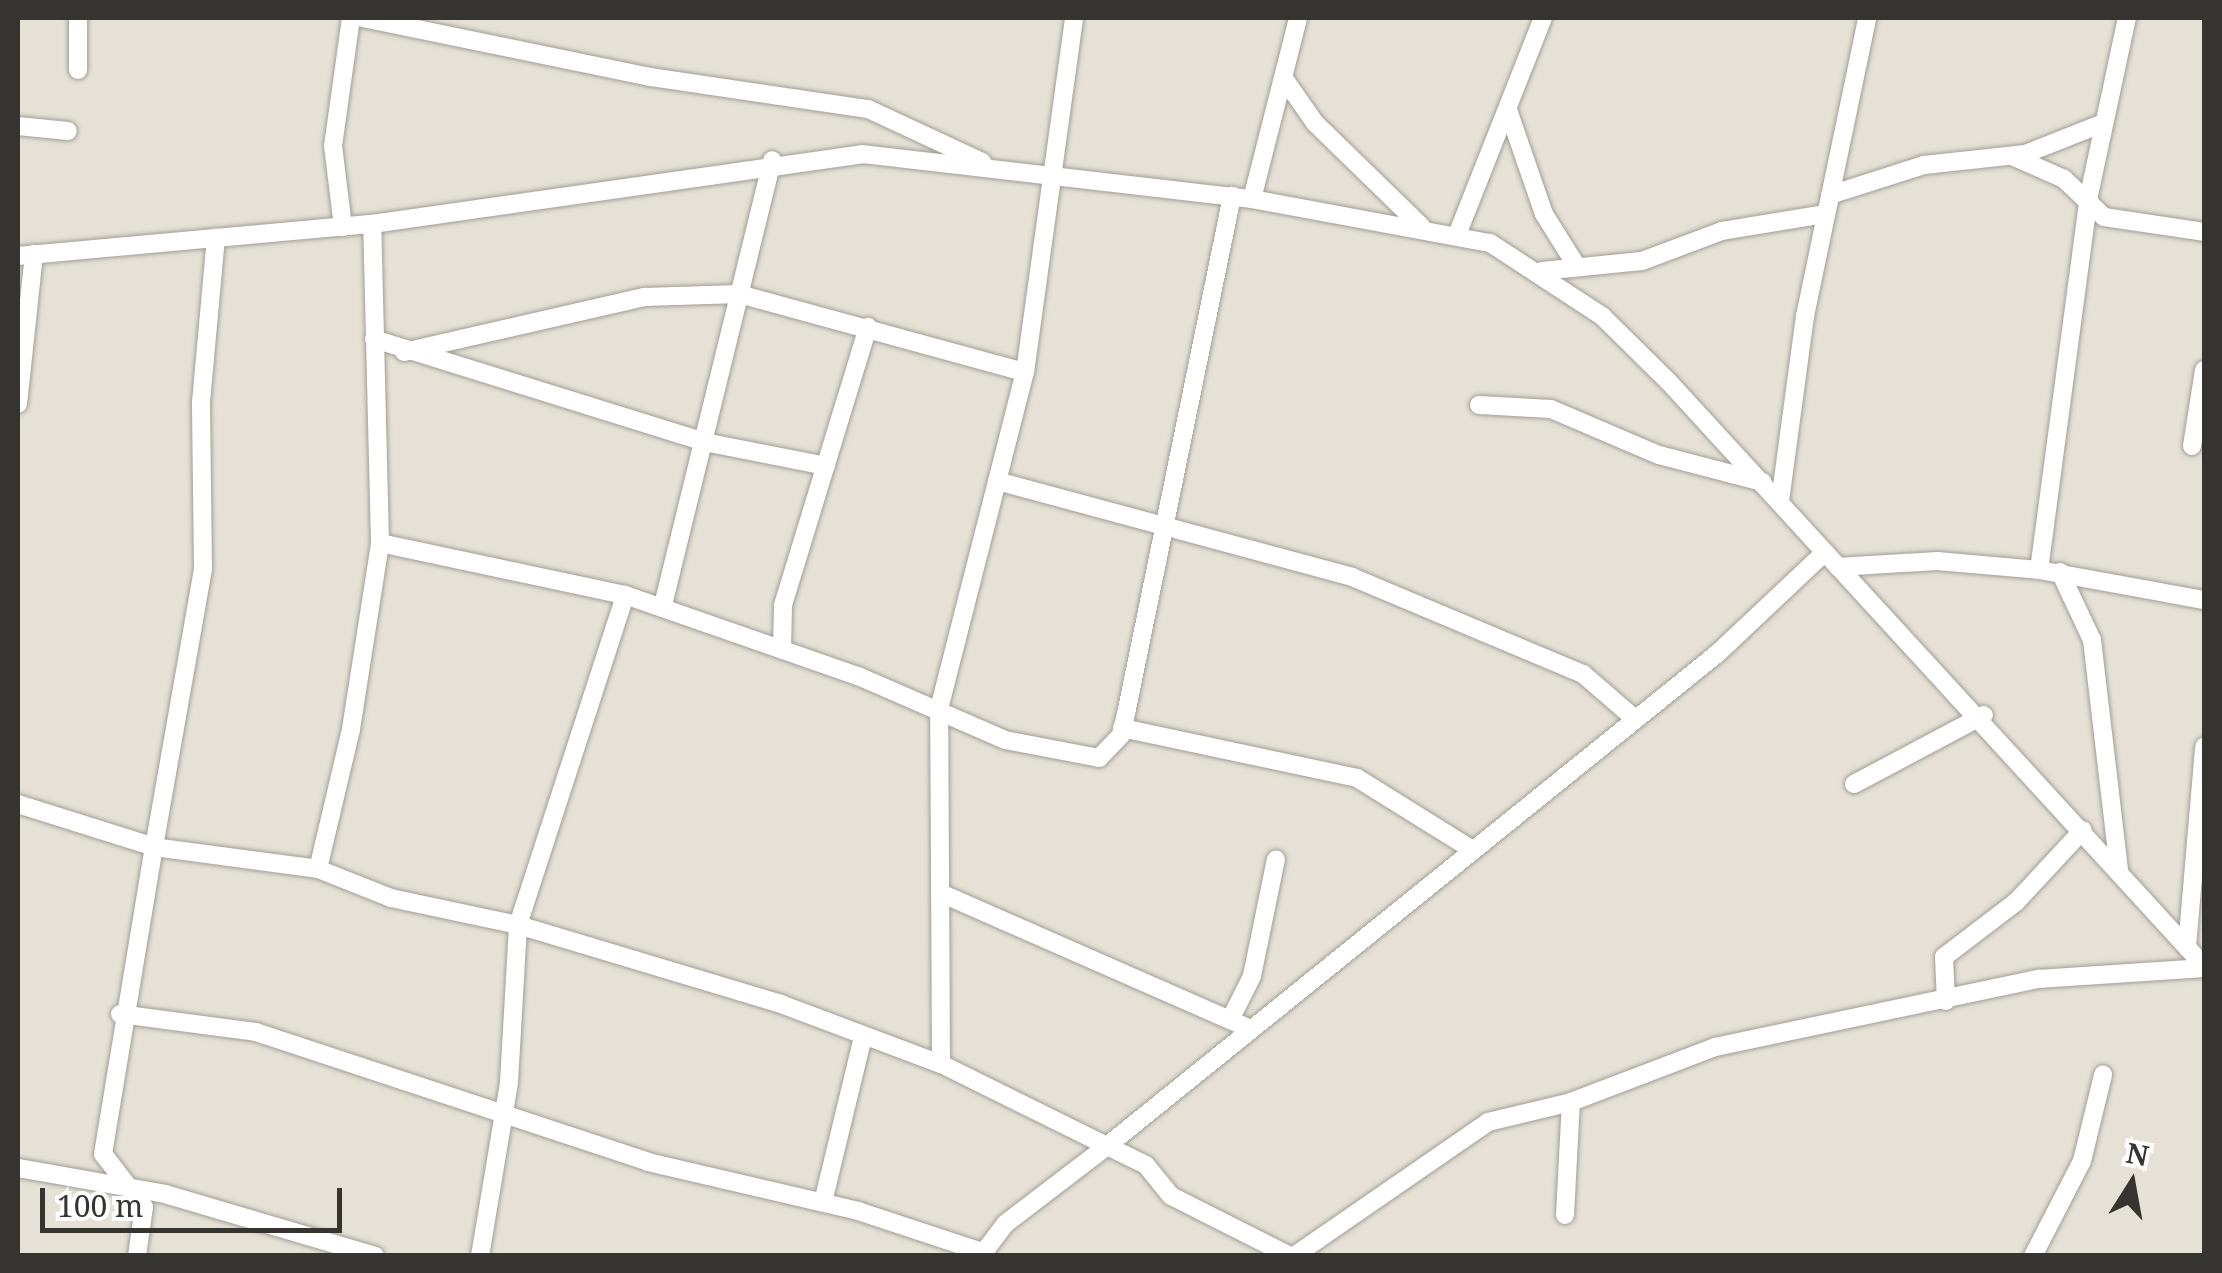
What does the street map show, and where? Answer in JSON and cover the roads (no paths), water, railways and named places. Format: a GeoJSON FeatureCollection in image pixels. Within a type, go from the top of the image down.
{"type":"FeatureCollection","features":[{"type":"Feature","properties":{"kind":"street"},"geometry":{"type":"LineString","coordinates":[[78,18],[78,70]]}},
{"type":"Feature","properties":{"kind":"street"},"geometry":{"type":"LineString","coordinates":[[343,227],[333,146],[351,18]]}},
{"type":"Feature","properties":{"kind":"street"},"geometry":{"type":"LineString","coordinates":[[364,18],[650,77],[868,109],[988,166]]}},
{"type":"Feature","properties":{"kind":"street"},"geometry":{"type":"LineString","coordinates":[[941,1064],[944,894],[939,709],[1025,372],[1046,181],[1074,18]]}},
{"type":"Feature","properties":{"kind":"street"},"geometry":{"type":"LineString","coordinates":[[1252,198],[1298,18]]}},
{"type":"Feature","properties":{"kind":"street"},"geometry":{"type":"LineString","coordinates":[[1457,235],[1542,18]]}},
{"type":"Feature","properties":{"kind":"street"},"geometry":{"type":"LineString","coordinates":[[1780,501],[1826,214],[1866,18]]}},
{"type":"Feature","properties":{"kind":"street"},"geometry":{"type":"LineString","coordinates":[[2039,570],[2087,204],[2101,124],[2127,18]]}},
{"type":"Feature","properties":{"kind":"street"},"geometry":{"type":"LineString","coordinates":[[1285,80],[1315,123],[1421,226]]}},
{"type":"Feature","properties":{"kind":"street"},"geometry":{"type":"LineString","coordinates":[[1508,110],[1544,214],[1574,262]]}},
{"type":"Feature","properties":{"kind":"street"},"geometry":{"type":"LineString","coordinates":[[1830,195],[1924,165],[2010,156],[2101,124]]}},
{"type":"Feature","properties":{"kind":"street"},"geometry":{"type":"LineString","coordinates":[[18,126],[68,131]]}},
{"type":"Feature","properties":{"kind":"street"},"geometry":{"type":"LineString","coordinates":[[18,404],[26,255],[372,224],[772,160],[862,154],[988,166],[1046,181],[1252,198],[1457,235],[1542,271],[1602,316],[1764,482],[1838,567],[1984,715],[2204,967]]}},
{"type":"Feature","properties":{"kind":"street"},"geometry":{"type":"LineString","coordinates":[[2010,156],[2064,178],[2104,217],[2204,232]]}},
{"type":"Feature","properties":{"kind":"street"},"geometry":{"type":"LineString","coordinates":[[663,605],[772,160]]}},
{"type":"Feature","properties":{"kind":"street"},"geometry":{"type":"LineString","coordinates":[[380,542],[663,605],[705,629],[782,650],[939,709],[1005,740],[1099,758],[1122,728],[1168,532],[1232,196]]}},
{"type":"Feature","properties":{"kind":"street"},"geometry":{"type":"LineString","coordinates":[[1542,271],[1574,262],[1642,262],[1722,231],[1826,214]]}},
{"type":"Feature","properties":{"kind":"street"},"geometry":{"type":"LineString","coordinates":[[318,870],[380,542],[384,438],[374,339],[372,224]]}},
{"type":"Feature","properties":{"kind":"street"},"geometry":{"type":"LineString","coordinates":[[137,1256],[144,1207],[103,1154],[120,1014],[203,569],[202,402],[216,238]]}},
{"type":"Feature","properties":{"kind":"street"},"geometry":{"type":"LineString","coordinates":[[404,352],[645,297],[740,294],[1025,372]]}},
{"type":"Feature","properties":{"kind":"street"},"geometry":{"type":"LineString","coordinates":[[782,650],[782,606],[868,326]]}},
{"type":"Feature","properties":{"kind":"street"},"geometry":{"type":"LineString","coordinates":[[374,339],[404,352],[704,442],[826,466]]}},
{"type":"Feature","properties":{"kind":"street"},"geometry":{"type":"LineString","coordinates":[[2192,446],[2204,370]]}},
{"type":"Feature","properties":{"kind":"street"},"geometry":{"type":"LineString","coordinates":[[1479,405],[1550,409],[1659,454],[1764,482]]}},
{"type":"Feature","properties":{"kind":"street"},"geometry":{"type":"LineString","coordinates":[[996,482],[1098,502],[1168,532],[1352,577],[1583,674],[1635,719]]}},
{"type":"Feature","properties":{"kind":"street"},"geometry":{"type":"LineString","coordinates":[[120,1014],[256,1032],[648,1162],[823,1202],[989,1252],[1006,1224],[1635,719],[1824,552]]}},
{"type":"Feature","properties":{"kind":"street"},"geometry":{"type":"LineString","coordinates":[[1838,567],[2039,570],[2204,600]]}},
{"type":"Feature","properties":{"kind":"street"},"geometry":{"type":"LineString","coordinates":[[2060,572],[2092,640],[2119,871]]}},
{"type":"Feature","properties":{"kind":"street"},"geometry":{"type":"LineString","coordinates":[[480,1256],[502,1111],[518,925],[625,595]]}},
{"type":"Feature","properties":{"kind":"street"},"geometry":{"type":"LineString","coordinates":[[1854,784],[1984,715]]}},
{"type":"Feature","properties":{"kind":"street"},"geometry":{"type":"LineString","coordinates":[[1122,728],[1357,778],[1471,849]]}},
{"type":"Feature","properties":{"kind":"street"},"geometry":{"type":"LineString","coordinates":[[2188,947],[2204,747]]}},
{"type":"Feature","properties":{"kind":"street"},"geometry":{"type":"LineString","coordinates":[[18,804],[154,846],[318,870],[391,898],[518,925],[941,1064],[1146,1165],[1171,1196],[1292,1256],[1457,1139],[1756,1034],[1946,1001],[2039,979],[2204,967]]}},
{"type":"Feature","properties":{"kind":"street"},"geometry":{"type":"LineString","coordinates":[[1946,1001],[1944,957],[2016,902],[2082,830]]}},
{"type":"Feature","properties":{"kind":"street"},"geometry":{"type":"LineString","coordinates":[[1230,1020],[1252,976],[1276,858]]}},
{"type":"Feature","properties":{"kind":"street"},"geometry":{"type":"LineString","coordinates":[[944,894],[1248,1028]]}},
{"type":"Feature","properties":{"kind":"street"},"geometry":{"type":"LineString","coordinates":[[823,1202],[862,1038]]}},
{"type":"Feature","properties":{"kind":"street"},"geometry":{"type":"LineString","coordinates":[[2034,1256],[2082,1161],[2103,1076]]}},
{"type":"Feature","properties":{"kind":"street"},"geometry":{"type":"LineString","coordinates":[[1565,1215],[1571,1102]]}},
{"type":"Feature","properties":{"kind":"street"},"geometry":{"type":"LineString","coordinates":[[18,1168],[124,1186],[328,1249],[376,1256]]}}]}
